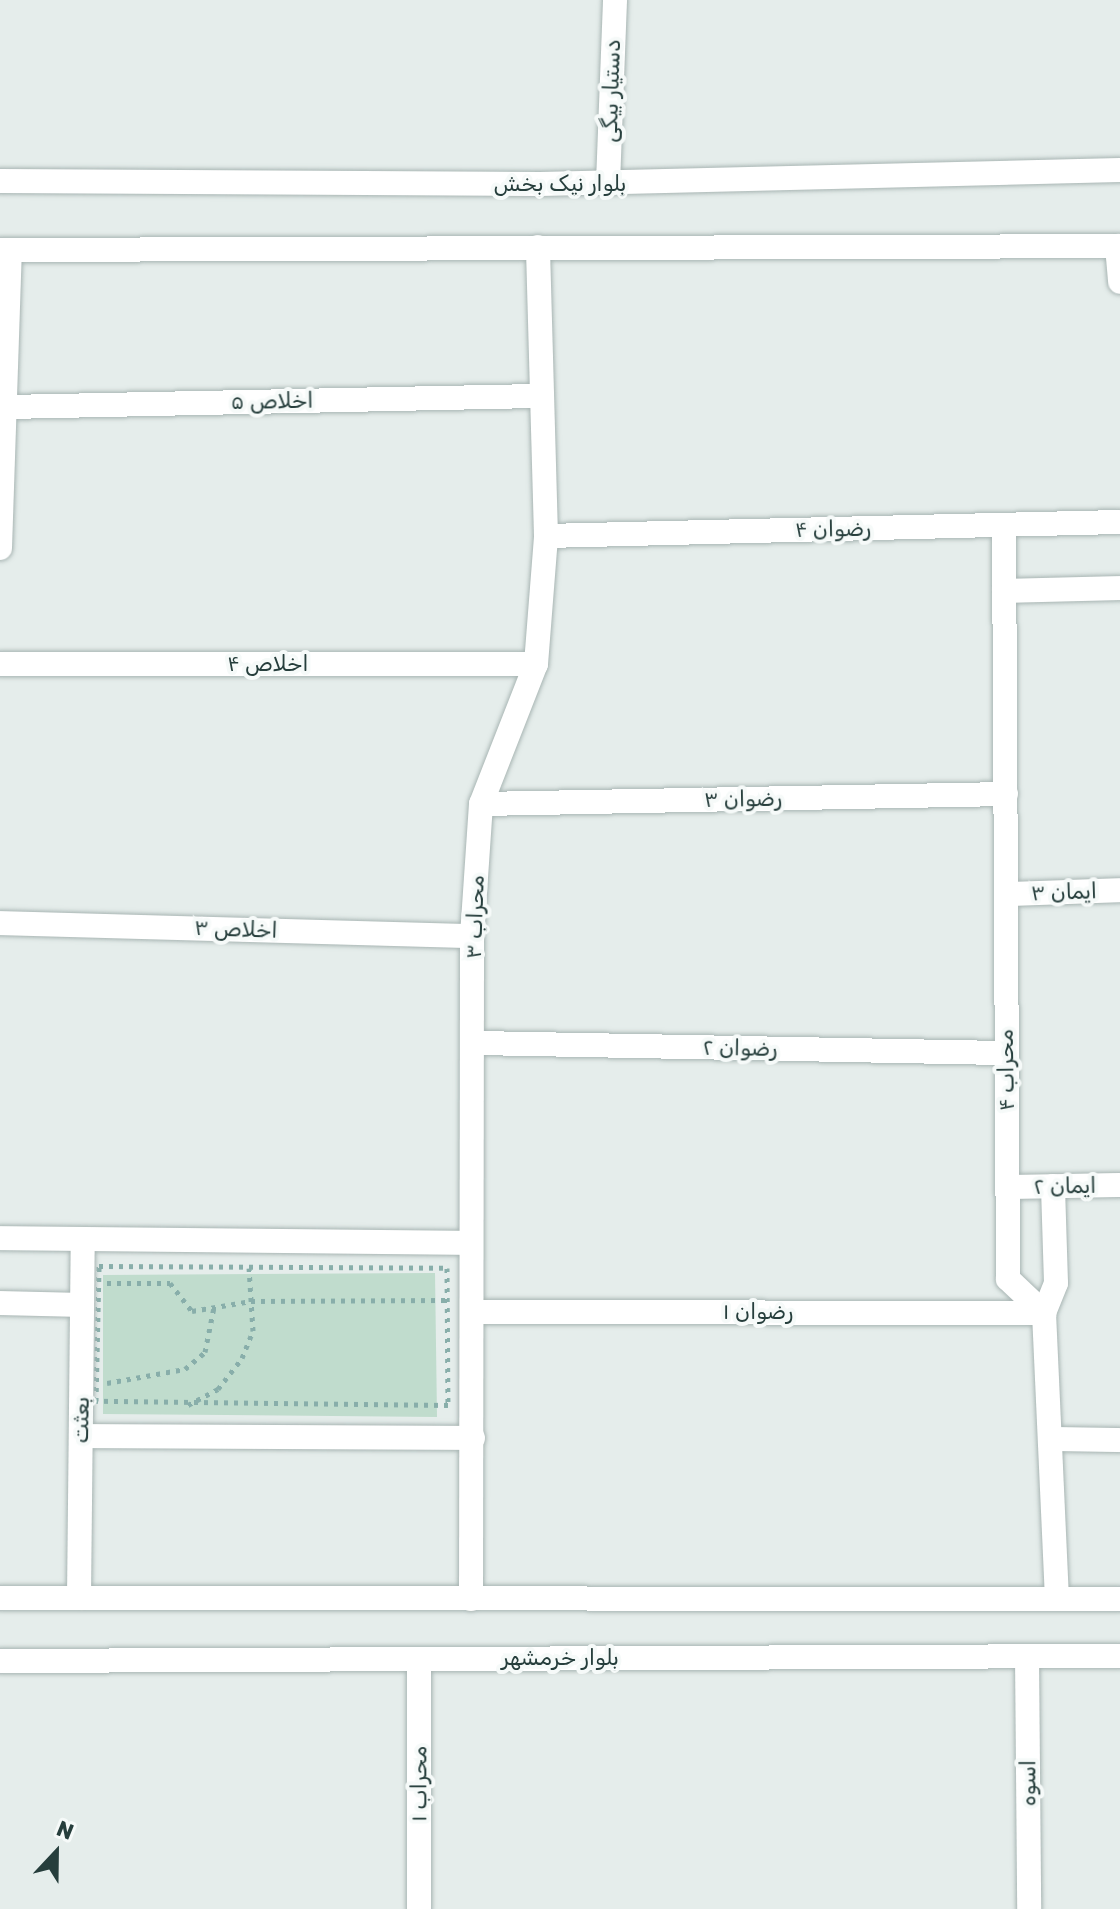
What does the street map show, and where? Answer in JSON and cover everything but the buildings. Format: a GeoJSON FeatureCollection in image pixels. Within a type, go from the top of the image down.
{"type":"FeatureCollection","features":[{"type":"Feature","properties":{"kind":"street","name":"دستیار بیگی"},"geometry":{"type":"LineString","coordinates":[[608,183],[615,0]]}},
{"type":"Feature","properties":{"kind":"street","name":"بلوار نیک بخش"},"geometry":{"type":"LineString","coordinates":[[0,181],[608,183],[1120,170]]}},
{"type":"Feature","properties":{"kind":"street"},"geometry":{"type":"LineString","coordinates":[[1,535],[7,407],[5,250],[1119,246],[1120,282]]}},
{"type":"Feature","properties":{"kind":"street","name":"محراب ۳"},"geometry":{"type":"LineString","coordinates":[[471,1599],[473,1438],[464,1303],[477,1043],[472,936],[481,804],[536,664],[546,536],[536,396],[538,247]]}},
{"type":"Feature","properties":{"kind":"street","name":"اخلاص ۵"},"geometry":{"type":"LineString","coordinates":[[7,407],[536,396]]}},
{"type":"Feature","properties":{"kind":"street","name":"رضوان ۴"},"geometry":{"type":"LineString","coordinates":[[546,536],[1120,522]]}},
{"type":"Feature","properties":{"kind":"street","name":"محراب ۴"},"geometry":{"type":"LineString","coordinates":[[1004,525],[1008,894],[1004,1053],[1009,1187],[1008,1279],[1044,1313]]}},
{"type":"Feature","properties":{"kind":"street"},"geometry":{"type":"LineString","coordinates":[[1004,591],[1120,588]]}},
{"type":"Feature","properties":{"kind":"street","name":"اخلاص ۴"},"geometry":{"type":"LineString","coordinates":[[0,664],[536,664]]}},
{"type":"Feature","properties":{"kind":"street","name":"رضوان ۳"},"geometry":{"type":"LineString","coordinates":[[481,804],[1006,794]]}},
{"type":"Feature","properties":{"kind":"street","name":"ایمان ۳"},"geometry":{"type":"LineString","coordinates":[[1008,894],[1120,890]]}},
{"type":"Feature","properties":{"kind":"street","name":"اخلاص ۳"},"geometry":{"type":"LineString","coordinates":[[0,923],[472,936]]}},
{"type":"Feature","properties":{"kind":"street","name":"رضوان ۲"},"geometry":{"type":"LineString","coordinates":[[477,1043],[1004,1053]]}},
{"type":"Feature","properties":{"kind":"street","name":"ایمان ۲"},"geometry":{"type":"LineString","coordinates":[[1009,1187],[1120,1185]]}},
{"type":"Feature","properties":{"kind":"street"},"geometry":{"type":"LineString","coordinates":[[1053,1186],[1056,1283],[1044,1313],[1057,1599]]}},
{"type":"Feature","properties":{"kind":"street"},"geometry":{"type":"LineString","coordinates":[[0,1238],[248,1255],[468,1243]]}},
{"type":"Feature","properties":{"kind":"street","name":"بعثت"},"geometry":{"type":"LineString","coordinates":[[79,1598],[81,1436],[89,1385],[82,1305],[90,1281],[83,1242]]}},
{"type":"Feature","properties":{"kind":"street"},"geometry":{"type":"LineString","coordinates":[[0,1303],[82,1305]]}},
{"type":"Feature","properties":{"kind":"street","name":"رضوان ۱"},"geometry":{"type":"LineString","coordinates":[[464,1303],[1044,1313]]}},
{"type":"Feature","properties":{"kind":"street"},"geometry":{"type":"LineString","coordinates":[[81,1436],[473,1438]]}},
{"type":"Feature","properties":{"kind":"street"},"geometry":{"type":"LineString","coordinates":[[1051,1439],[1120,1440]]}},
{"type":"Feature","properties":{"kind":"street"},"geometry":{"type":"LineString","coordinates":[[0,1598],[1120,1599]]}},
{"type":"Feature","properties":{"kind":"street","name":"اسوه"},"geometry":{"type":"LineString","coordinates":[[1027,1656],[1029,1909]]}},
{"type":"Feature","properties":{"kind":"street","name":"بلوار خرمشهر"},"geometry":{"type":"LineString","coordinates":[[0,1661],[1120,1656]]}},
{"type":"Feature","properties":{"kind":"street","name":"محراب ۱"},"geometry":{"type":"LineString","coordinates":[[419,1659],[419,1909]]}},
{"type":"Feature","properties":{"kind":"path"},"geometry":{"type":"LineString","coordinates":[[187,1406],[218,1389],[242,1358],[253,1331],[248,1255]]}},
{"type":"Feature","properties":{"kind":"path"},"geometry":{"type":"LineString","coordinates":[[248,1255],[447,1268],[464,1303],[448,1405],[187,1406],[96,1401],[89,1385],[90,1281],[99,1266],[248,1255]]}},
{"type":"Feature","properties":{"kind":"path"},"geometry":{"type":"LineString","coordinates":[[90,1281],[170,1283],[192,1311],[251,1301],[464,1303]]}},
{"type":"Feature","properties":{"kind":"path"},"geometry":{"type":"LineString","coordinates":[[89,1385],[185,1369],[205,1352],[214,1307]]}},
{"type":"Feature","properties":{"kind":"green space"},"geometry":{"type":"Polygon","coordinates":[[[435,1273],[437,1417],[103,1414],[103,1275],[435,1273]]]}}]}
